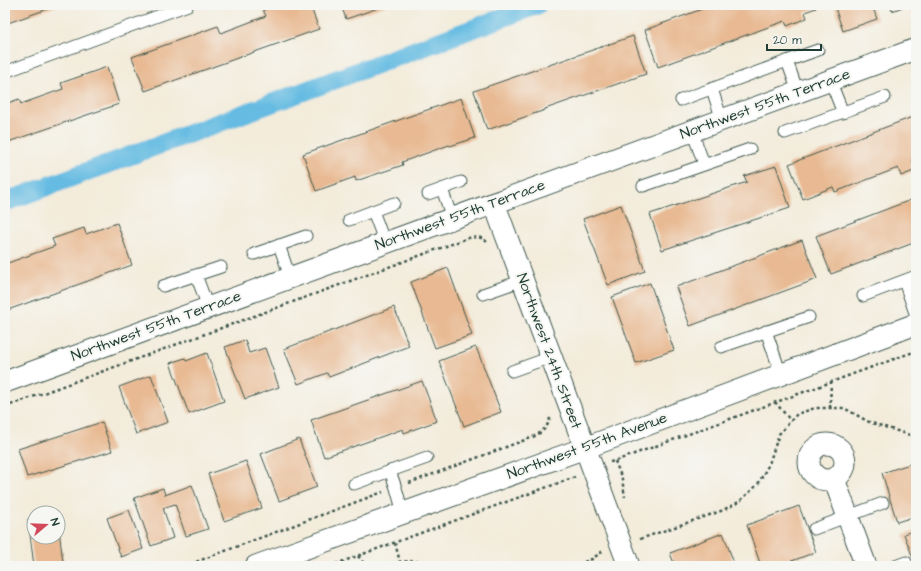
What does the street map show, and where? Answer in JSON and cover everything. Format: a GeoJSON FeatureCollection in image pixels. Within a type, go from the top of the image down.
{"type":"FeatureCollection","features":[{"type":"Feature","properties":{"kind":"street","name":"Northwest 55th Terrace"},"geometry":{"type":"LineString","coordinates":[[5,382],[916,49]]}},
{"type":"Feature","properties":{"kind":"street","name":"Northwest 24th Street"},"geometry":{"type":"LineString","coordinates":[[494,203],[629,566]]}},
{"type":"Feature","properties":{"kind":"street","name":"Northwest 55th Avenue"},"geometry":{"type":"LineString","coordinates":[[256,566],[585,448],[916,324]]}},
{"type":"Feature","properties":{"kind":"street"},"geometry":{"type":"LineString","coordinates":[[834,479],[866,566]]}},
{"type":"Feature","properties":{"kind":"lane"},"geometry":{"type":"LineString","coordinates":[[5,72],[188,5]]}},
{"type":"Feature","properties":{"kind":"lane"},"geometry":{"type":"LineString","coordinates":[[681,100],[818,50]]}},
{"type":"Feature","properties":{"kind":"lane"},"geometry":{"type":"LineString","coordinates":[[787,61],[798,92]]}},
{"type":"Feature","properties":{"kind":"lane"},"geometry":{"type":"LineString","coordinates":[[830,80],[843,113]]}},
{"type":"Feature","properties":{"kind":"lane"},"geometry":{"type":"LineString","coordinates":[[712,89],[722,120]]}},
{"type":"Feature","properties":{"kind":"lane"},"geometry":{"type":"LineString","coordinates":[[785,133],[885,97]]}},
{"type":"Feature","properties":{"kind":"lane"},"geometry":{"type":"LineString","coordinates":[[692,131],[704,164]]}},
{"type":"Feature","properties":{"kind":"lane"},"geometry":{"type":"LineString","coordinates":[[643,186],[750,148]]}},
{"type":"Feature","properties":{"kind":"lane"},"geometry":{"type":"LineString","coordinates":[[428,194],[461,182]]}},
{"type":"Feature","properties":{"kind":"lane"},"geometry":{"type":"LineString","coordinates":[[442,189],[452,218]]}},
{"type":"Feature","properties":{"kind":"lane"},"geometry":{"type":"LineString","coordinates":[[349,220],[394,203]]}},
{"type":"Feature","properties":{"kind":"lane"},"geometry":{"type":"LineString","coordinates":[[373,211],[385,243]]}},
{"type":"Feature","properties":{"kind":"lane"},"geometry":{"type":"LineString","coordinates":[[254,254],[306,236]]}},
{"type":"Feature","properties":{"kind":"lane"},"geometry":{"type":"LineString","coordinates":[[279,245],[290,277]]}},
{"type":"Feature","properties":{"kind":"lane"},"geometry":{"type":"LineString","coordinates":[[163,286],[221,267]]}},
{"type":"Feature","properties":{"kind":"lane"},"geometry":{"type":"LineString","coordinates":[[196,275],[208,307]]}},
{"type":"Feature","properties":{"kind":"lane"},"geometry":{"type":"LineString","coordinates":[[863,296],[916,276]]}},
{"type":"Feature","properties":{"kind":"lane"},"geometry":{"type":"LineString","coordinates":[[484,294],[523,280]]}},
{"type":"Feature","properties":{"kind":"lane"},"geometry":{"type":"LineString","coordinates":[[904,281],[916,316]]}},
{"type":"Feature","properties":{"kind":"lane"},"geometry":{"type":"LineString","coordinates":[[722,347],[809,317]]}},
{"type":"Feature","properties":{"kind":"lane"},"geometry":{"type":"LineString","coordinates":[[766,331],[781,374]]}},
{"type":"Feature","properties":{"kind":"lane"},"geometry":{"type":"LineString","coordinates":[[512,371],[551,357]]}},
{"type":"Feature","properties":{"kind":"lane"},"geometry":{"type":"LineString","coordinates":[[354,484],[427,458]]}},
{"type":"Feature","properties":{"kind":"lane"},"geometry":{"type":"LineString","coordinates":[[390,471],[403,513]]}},
{"type":"Feature","properties":{"kind":"lane"},"geometry":{"type":"LineString","coordinates":[[814,529],[883,503]]}},
{"type":"Feature","properties":{"kind":"lane"},"geometry":{"type":"LineString","coordinates":[[895,566],[906,562]]}},
{"type":"Feature","properties":{"kind":"path"},"geometry":{"type":"LineString","coordinates":[[5,407],[468,238],[477,237],[483,239],[490,247]]}},
{"type":"Feature","properties":{"kind":"path"},"geometry":{"type":"LineString","coordinates":[[609,462],[916,350]]}},
{"type":"Feature","properties":{"kind":"path"},"geometry":{"type":"LineString","coordinates":[[830,408],[831,382]]}},
{"type":"Feature","properties":{"kind":"path"},"geometry":{"type":"LineString","coordinates":[[775,402],[790,421]]}},
{"type":"Feature","properties":{"kind":"path"},"geometry":{"type":"LineString","coordinates":[[185,566],[533,437],[542,432],[549,424],[552,416],[551,408]]}},
{"type":"Feature","properties":{"kind":"path"},"geometry":{"type":"LineString","coordinates":[[637,536],[640,539],[721,511],[739,502],[758,484],[769,464],[779,434],[796,414],[814,408],[844,408],[869,422],[910,435],[916,434]]}},
{"type":"Feature","properties":{"kind":"path"},"geometry":{"type":"LineString","coordinates":[[615,461],[622,479],[626,498]]}},
{"type":"Feature","properties":{"kind":"path"},"geometry":{"type":"LineString","coordinates":[[330,566],[575,477]]}},
{"type":"Feature","properties":{"kind":"path"},"geometry":{"type":"LineString","coordinates":[[395,543],[400,562]]}},
{"type":"Feature","properties":{"kind":"path"},"geometry":{"type":"LineString","coordinates":[[358,556],[366,566]]}},
{"type":"Feature","properties":{"kind":"path"},"geometry":{"type":"LineString","coordinates":[[387,566],[404,561],[422,562],[432,566]]}},
{"type":"Feature","properties":{"kind":"building"},"geometry":{"type":"Polygon","coordinates":[[[5,5],[59,5],[5,24],[5,5]]]}},
{"type":"Feature","properties":{"kind":"building"},"geometry":{"type":"Polygon","coordinates":[[[276,5],[310,5],[319,29],[145,91],[132,57],[218,26],[221,33],[266,16],[263,10],[276,5]]]}},
{"type":"Feature","properties":{"kind":"building"},"geometry":{"type":"Polygon","coordinates":[[[341,5],[387,5],[346,19],[341,5]]]}},
{"type":"Feature","properties":{"kind":"building"},"geometry":{"type":"Polygon","coordinates":[[[713,5],[815,5],[816,8],[805,12],[807,18],[787,26],[785,21],[658,67],[645,30],[713,5]]]}},
{"type":"Feature","properties":{"kind":"building"},"geometry":{"type":"Polygon","coordinates":[[[834,5],[872,5],[877,19],[843,31],[834,5]]]}},
{"type":"Feature","properties":{"kind":"building"},"geometry":{"type":"Polygon","coordinates":[[[890,5],[908,5],[892,11],[890,5]]]}},
{"type":"Feature","properties":{"kind":"building"},"geometry":{"type":"Polygon","coordinates":[[[633,36],[646,74],[487,130],[474,91],[633,36]]]}},
{"type":"Feature","properties":{"kind":"building"},"geometry":{"type":"Polygon","coordinates":[[[107,67],[119,104],[5,143],[5,104],[19,99],[21,104],[63,89],[61,83],[107,67]]]}},
{"type":"Feature","properties":{"kind":"building"},"geometry":{"type":"Polygon","coordinates":[[[461,98],[475,138],[450,146],[449,145],[402,162],[403,165],[356,181],[355,177],[316,191],[303,154],[461,98]]]}},
{"type":"Feature","properties":{"kind":"building"},"geometry":{"type":"Polygon","coordinates":[[[915,116],[916,158],[912,159],[916,170],[901,176],[898,168],[835,192],[833,187],[803,199],[789,164],[915,116]]]}},
{"type":"Feature","properties":{"kind":"building"},"geometry":{"type":"Polygon","coordinates":[[[776,166],[790,208],[662,250],[650,214],[747,182],[744,176],[776,166]]]}},
{"type":"Feature","properties":{"kind":"building"},"geometry":{"type":"Polygon","coordinates":[[[916,198],[916,242],[831,274],[816,236],[916,198]]]}},
{"type":"Feature","properties":{"kind":"building"},"geometry":{"type":"Polygon","coordinates":[[[621,205],[645,271],[608,285],[583,219],[621,205]]]}},
{"type":"Feature","properties":{"kind":"building"},"geometry":{"type":"Polygon","coordinates":[[[117,223],[132,265],[5,311],[5,264],[55,246],[52,239],[84,228],[86,234],[117,223]]]}},
{"type":"Feature","properties":{"kind":"building"},"geometry":{"type":"Polygon","coordinates":[[[802,240],[817,279],[690,326],[676,287],[802,240]]]}},
{"type":"Feature","properties":{"kind":"building"},"geometry":{"type":"Polygon","coordinates":[[[448,268],[472,335],[435,348],[411,282],[448,268]]]}},
{"type":"Feature","properties":{"kind":"building"},"geometry":{"type":"Polygon","coordinates":[[[650,283],[674,350],[636,363],[612,297],[650,283]]]}},
{"type":"Feature","properties":{"kind":"building"},"geometry":{"type":"Polygon","coordinates":[[[394,307],[409,346],[329,377],[327,373],[298,384],[284,349],[394,307]]]}},
{"type":"Feature","properties":{"kind":"building"},"geometry":{"type":"Polygon","coordinates":[[[245,340],[249,353],[265,348],[279,387],[245,399],[225,347],[245,340]]]}},
{"type":"Feature","properties":{"kind":"building"},"geometry":{"type":"Polygon","coordinates":[[[476,347],[501,412],[464,426],[439,361],[476,347]]]}},
{"type":"Feature","properties":{"kind":"building"},"geometry":{"type":"Polygon","coordinates":[[[207,353],[224,401],[189,414],[170,363],[185,358],[186,361],[207,353]]]}},
{"type":"Feature","properties":{"kind":"building"},"geometry":{"type":"Polygon","coordinates":[[[151,375],[168,422],[136,434],[119,387],[151,375]]]}},
{"type":"Feature","properties":{"kind":"building"},"geometry":{"type":"Polygon","coordinates":[[[422,381],[437,421],[404,433],[403,429],[324,457],[311,420],[422,381]]]}},
{"type":"Feature","properties":{"kind":"building"},"geometry":{"type":"Polygon","coordinates":[[[102,422],[112,451],[27,477],[18,449],[102,422]]]}},
{"type":"Feature","properties":{"kind":"building"},"geometry":{"type":"Polygon","coordinates":[[[299,439],[317,487],[279,501],[261,454],[299,439]]]}},
{"type":"Feature","properties":{"kind":"building"},"geometry":{"type":"Polygon","coordinates":[[[246,461],[262,508],[224,521],[208,474],[246,461]]]}},
{"type":"Feature","properties":{"kind":"building"},"geometry":{"type":"Polygon","coordinates":[[[916,462],[916,516],[897,522],[882,473],[916,462]]]}},
{"type":"Feature","properties":{"kind":"building"},"geometry":{"type":"Polygon","coordinates":[[[192,485],[208,529],[186,536],[175,504],[163,508],[173,538],[151,546],[134,498],[163,488],[165,495],[192,485]]]}},
{"type":"Feature","properties":{"kind":"building"},"geometry":{"type":"Polygon","coordinates":[[[799,506],[816,552],[778,566],[761,566],[747,525],[799,506]]]}},
{"type":"Feature","properties":{"kind":"building"},"geometry":{"type":"Polygon","coordinates":[[[129,510],[143,549],[121,557],[107,518],[129,510]]]}},
{"type":"Feature","properties":{"kind":"building"},"geometry":{"type":"Polygon","coordinates":[[[916,530],[916,566],[904,534],[916,530]]]}},
{"type":"Feature","properties":{"kind":"building"},"geometry":{"type":"Polygon","coordinates":[[[723,533],[735,566],[675,566],[670,553],[723,533]]]}},
{"type":"Feature","properties":{"kind":"building"},"geometry":{"type":"Polygon","coordinates":[[[31,545],[61,545],[63,562],[34,566],[31,545]]]}},
{"type":"Feature","properties":{"kind":"waterway"},"geometry":{"type":"LineString","coordinates":[[5,202],[537,5]]}}]}
